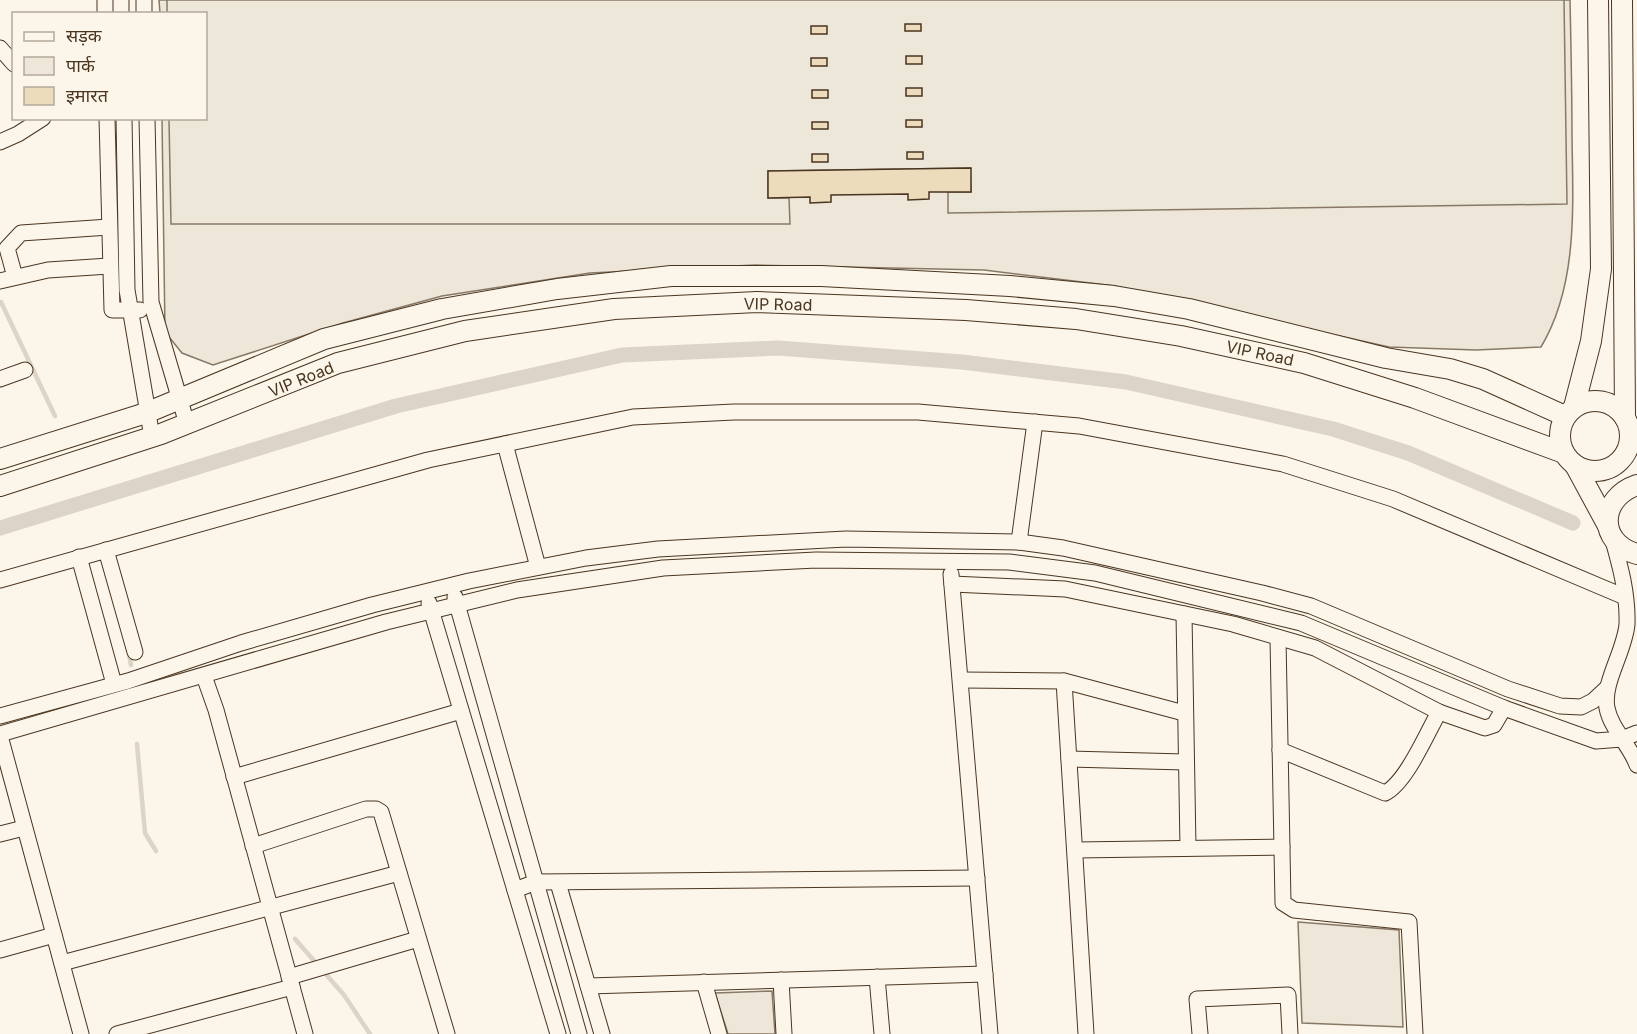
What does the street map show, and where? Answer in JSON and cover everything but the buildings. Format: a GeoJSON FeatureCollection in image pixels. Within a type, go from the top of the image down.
{"type":"FeatureCollection","features":[{"type":"Feature","properties":{"kind":"main road"},"geometry":{"type":"LineString","coordinates":[[1598,0],[1600,269],[1591,342],[1570,411],[1560,428],[1560,441],[1610,532],[1623,549],[1637,554]]}},
{"type":"Feature","properties":{"kind":"main road"},"geometry":{"type":"LineString","coordinates":[[1569,459],[1587,470],[1601,470],[1614,465],[1624,456],[1629,443],[1622,0]]}},
{"type":"Feature","properties":{"kind":"main road","name":"VIP Road"},"geometry":{"type":"LineString","coordinates":[[0,459],[146,413],[324,339],[442,309],[557,289],[671,276],[821,276],[1010,286],[1114,296],[1189,309],[1386,358],[1450,369],[1570,411]]}},
{"type":"Feature","properties":{"kind":"main road","name":"VIP Road"},"geometry":{"type":"LineString","coordinates":[[0,486],[152,437],[338,363],[465,331],[614,309],[758,302],[977,311],[1076,319],[1181,336],[1304,363],[1415,398],[1569,459]]}},
{"type":"Feature","properties":{"kind":"main road"},"geometry":{"type":"LineString","coordinates":[[1570,411],[1588,401],[1602,401],[1615,407],[1630,430]]}},
{"type":"Feature","properties":{"kind":"main road"},"geometry":{"type":"LineString","coordinates":[[1610,532],[1608,513],[1613,500],[1623,491],[1637,485]]}},
{"type":"Feature","properties":{"kind":"street"},"geometry":{"type":"LineString","coordinates":[[0,48],[12,62]]}},
{"type":"Feature","properties":{"kind":"street"},"geometry":{"type":"LineString","coordinates":[[0,142],[18,134],[39,120]]}},
{"type":"Feature","properties":{"kind":"street"},"geometry":{"type":"LineString","coordinates":[[107,120],[109,266],[112,310],[152,309]]}},
{"type":"Feature","properties":{"kind":"street"},"geometry":{"type":"LineString","coordinates":[[124,120],[127,290],[146,413],[152,437]]}},
{"type":"Feature","properties":{"kind":"street"},"geometry":{"type":"LineString","coordinates":[[147,120],[152,309],[187,424]]}},
{"type":"Feature","properties":{"kind":"street"},"geometry":{"type":"LineString","coordinates":[[109,227],[21,233],[7,248],[8,279],[48,270],[109,266]]}},
{"type":"Feature","properties":{"kind":"street"},"geometry":{"type":"LineString","coordinates":[[0,379],[25,370]]}},
{"type":"Feature","properties":{"kind":"street"},"geometry":{"type":"LineString","coordinates":[[0,580],[428,460],[633,417],[734,412],[918,412],[1079,426],[1283,464],[1393,499],[1625,597]]}},
{"type":"Feature","properties":{"kind":"street"},"geometry":{"type":"LineString","coordinates":[[1019,542],[1035,422]]}},
{"type":"Feature","properties":{"kind":"street"},"geometry":{"type":"LineString","coordinates":[[0,452],[56,433],[96,430]]}},
{"type":"Feature","properties":{"kind":"street"},"geometry":{"type":"LineString","coordinates":[[505,444],[538,567]]}},
{"type":"Feature","properties":{"kind":"street"},"geometry":{"type":"LineString","coordinates":[[1610,532],[1623,579],[1627,624],[1618,661],[1608,688],[1607,708],[1637,765]]}},
{"type":"Feature","properties":{"kind":"street"},"geometry":{"type":"LineString","coordinates":[[0,716],[114,684],[241,643],[425,592],[538,567],[658,549],[846,539],[1019,542],[1063,548],[1311,606],[1508,689],[1560,706],[1581,707],[1608,688]]}},
{"type":"Feature","properties":{"kind":"street"},"geometry":{"type":"LineString","coordinates":[[106,550],[135,652]]}},
{"type":"Feature","properties":{"kind":"street"},"geometry":{"type":"LineString","coordinates":[[79,557],[114,684]]}},
{"type":"Feature","properties":{"kind":"street"},"geometry":{"type":"LineString","coordinates":[[81,1034],[0,735],[431,611],[517,590],[663,568],[816,560],[1009,562],[1095,573],[1300,623],[1504,708],[1596,741],[1622,739],[1637,733]]}},
{"type":"Feature","properties":{"kind":"street"},"geometry":{"type":"LineString","coordinates":[[949,561],[990,1034]]}},
{"type":"Feature","properties":{"kind":"street"},"geometry":{"type":"LineString","coordinates":[[952,584],[1065,589],[1184,614],[1278,638],[1315,648],[1439,712],[1485,728],[1494,725],[1504,708]]}},
{"type":"Feature","properties":{"kind":"street"},"geometry":{"type":"LineString","coordinates":[[452,585],[579,1034]]}},
{"type":"Feature","properties":{"kind":"street"},"geometry":{"type":"LineString","coordinates":[[425,592],[558,1034]]}},
{"type":"Feature","properties":{"kind":"street"},"geometry":{"type":"LineString","coordinates":[[1184,614],[1188,848]]}},
{"type":"Feature","properties":{"kind":"street"},"geometry":{"type":"LineString","coordinates":[[1278,638],[1283,903],[1294,910],[1409,922],[1415,1034]]}},
{"type":"Feature","properties":{"kind":"street"},"geometry":{"type":"LineString","coordinates":[[204,676],[305,1034]]}},
{"type":"Feature","properties":{"kind":"street"},"geometry":{"type":"LineString","coordinates":[[961,680],[1064,681],[1184,713]]}},
{"type":"Feature","properties":{"kind":"street"},"geometry":{"type":"LineString","coordinates":[[1064,681],[1086,1034]]}},
{"type":"Feature","properties":{"kind":"street"},"geometry":{"type":"LineString","coordinates":[[234,777],[461,711]]}},
{"type":"Feature","properties":{"kind":"street"},"geometry":{"type":"LineString","coordinates":[[1280,750],[1385,793],[1392,790],[1404,772],[1439,712]]}},
{"type":"Feature","properties":{"kind":"street"},"geometry":{"type":"LineString","coordinates":[[1069,759],[1185,762]]}},
{"type":"Feature","properties":{"kind":"street"},"geometry":{"type":"LineString","coordinates":[[253,846],[376,809],[381,812],[447,1034]]}},
{"type":"Feature","properties":{"kind":"street"},"geometry":{"type":"LineString","coordinates":[[0,834],[24,828]]}},
{"type":"Feature","properties":{"kind":"street"},"geometry":{"type":"LineString","coordinates":[[1075,850],[1282,847]]}},
{"type":"Feature","properties":{"kind":"street"},"geometry":{"type":"LineString","coordinates":[[62,963],[399,873]]}},
{"type":"Feature","properties":{"kind":"street"},"geometry":{"type":"LineString","coordinates":[[515,890],[536,882],[977,878]]}},
{"type":"Feature","properties":{"kind":"street"},"geometry":{"type":"LineString","coordinates":[[558,883],[602,1034]]}},
{"type":"Feature","properties":{"kind":"street"},"geometry":{"type":"LineString","coordinates":[[0,950],[54,935]]}},
{"type":"Feature","properties":{"kind":"street"},"geometry":{"type":"LineString","coordinates":[[117,1034],[290,982],[310,971],[418,939]]}},
{"type":"Feature","properties":{"kind":"street"},"geometry":{"type":"LineString","coordinates":[[588,986],[985,974]]}},
{"type":"Feature","properties":{"kind":"street"},"geometry":{"type":"LineString","coordinates":[[877,977],[882,1034]]}},
{"type":"Feature","properties":{"kind":"street"},"geometry":{"type":"LineString","coordinates":[[780,980],[784,1034]]}},
{"type":"Feature","properties":{"kind":"street"},"geometry":{"type":"LineString","coordinates":[[704,982],[719,1034]]}},
{"type":"Feature","properties":{"kind":"street"},"geometry":{"type":"LineString","coordinates":[[1200,1034],[1197,999],[1288,995],[1290,1034]]}},
{"type":"Feature","properties":{"kind":"green space"},"geometry":{"type":"Polygon","coordinates":[[[159,0],[1570,0],[1573,191],[1571,245],[1562,298],[1541,347],[1476,350],[1389,347],[1115,286],[984,270],[755,265],[590,273],[442,296],[343,323],[213,365],[182,353],[165,332],[162,120],[207,120],[207,12],[160,12],[159,0]]]}},
{"type":"Feature","properties":{"kind":"green space"},"geometry":{"type":"Polygon","coordinates":[[[1298,922],[1399,930],[1403,1027],[1302,1023],[1298,922]]]}},
{"type":"Feature","properties":{"kind":"green space"},"geometry":{"type":"Polygon","coordinates":[[[772,991],[775,1034],[728,1034],[715,993],[772,991]]]}},
{"type":"Feature","properties":{"kind":"shaded area"},"geometry":{"type":"Polygon","coordinates":[[[167,0],[1564,0],[1567,204],[948,213],[948,192],[971,192],[970,168],[768,171],[768,198],[789,198],[790,224],[171,224],[169,120],[207,120],[207,12],[167,12],[167,0]]]}},
{"type":"Feature","properties":{"kind":"waterway"},"geometry":{"type":"LineString","coordinates":[[1,302],[55,416]]}},
{"type":"Feature","properties":{"kind":"waterway"},"geometry":{"type":"LineString","coordinates":[[0,528],[396,406],[622,355],[778,348],[962,362],[1126,382],[1333,429],[1408,453],[1573,523]]}},
{"type":"Feature","properties":{"kind":"waterway"},"geometry":{"type":"LineString","coordinates":[[129,654],[131,665]]}},
{"type":"Feature","properties":{"kind":"waterway"},"geometry":{"type":"LineString","coordinates":[[137,744],[145,833],[156,851]]}},
{"type":"Feature","properties":{"kind":"waterway"},"geometry":{"type":"LineString","coordinates":[[295,939],[344,995],[370,1034]]}}]}
